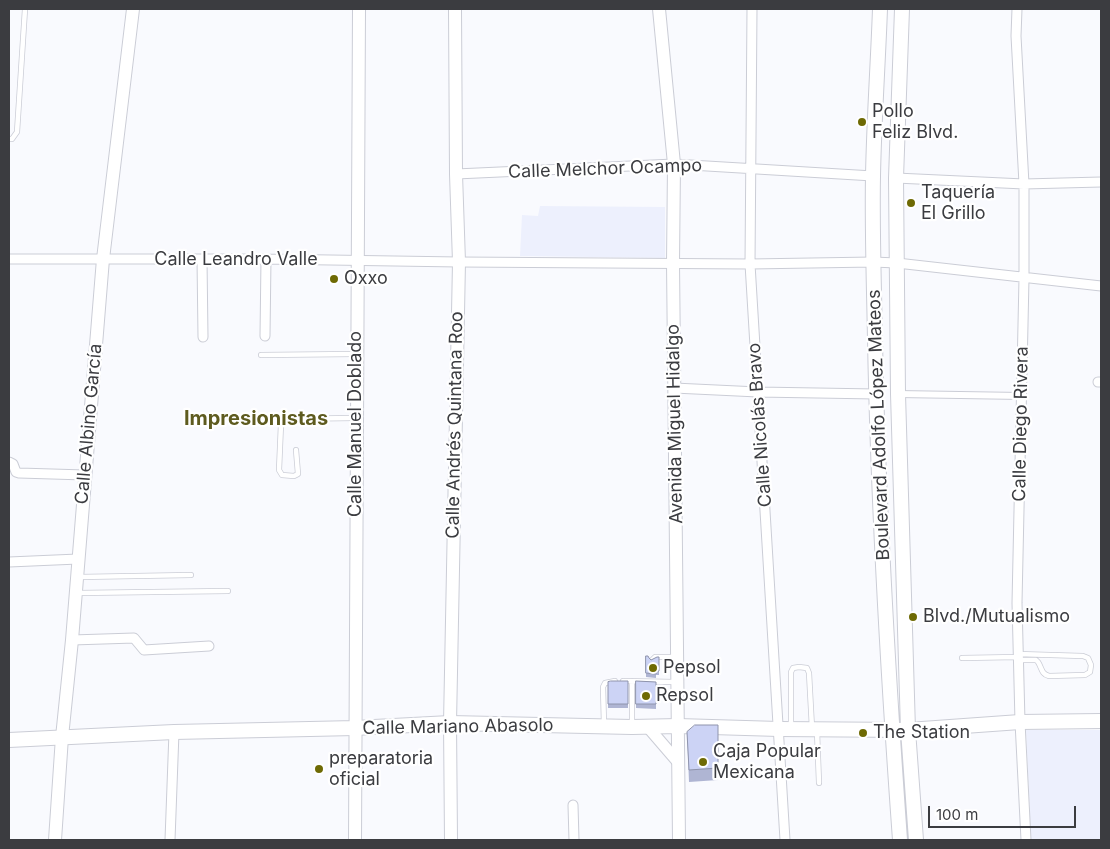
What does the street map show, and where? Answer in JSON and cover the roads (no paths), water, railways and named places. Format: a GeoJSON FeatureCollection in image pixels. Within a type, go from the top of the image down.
{"type":"FeatureCollection","features":[{"type":"Feature","properties":{"kind":"main road","name":"Calle Albino García"},"geometry":{"type":"LineString","coordinates":[[55,840],[62,737],[72,640],[103,260],[133,9]]}},
{"type":"Feature","properties":{"kind":"main road","name":"Calle Manuel Doblado"},"geometry":{"type":"LineString","coordinates":[[355,840],[359,9]]}},
{"type":"Feature","properties":{"kind":"main road","name":"Calle Andrés Quintana Roo"},"geometry":{"type":"LineString","coordinates":[[452,840],[450,723],[459,262],[456,174],[455,9]]}},
{"type":"Feature","properties":{"kind":"main road","name":"Avenida Miguel Hidalgo"},"geometry":{"type":"LineString","coordinates":[[659,9],[674,164],[673,263],[679,840]]}},
{"type":"Feature","properties":{"kind":"main road","name":"Boulevard Adolfo López Mateos"},"geometry":{"type":"LineString","coordinates":[[880,9],[873,176],[876,394],[892,730],[900,840]]}},
{"type":"Feature","properties":{"kind":"main road","name":"Boulevard Adolfo López Mateos"},"geometry":{"type":"LineString","coordinates":[[902,9],[896,178],[898,394],[908,730],[916,840]]}},
{"type":"Feature","properties":{"kind":"main road","name":"Calle Mariano Abasolo"},"geometry":{"type":"LineString","coordinates":[[9,740],[174,732],[355,728],[450,723],[908,730],[1020,722],[1101,721]]}},
{"type":"Feature","properties":{"kind":"street","name":"Calle Nicolás Bravo"},"geometry":{"type":"LineString","coordinates":[[752,9],[750,264],[758,392],[785,729],[785,840]]}},
{"type":"Feature","properties":{"kind":"street","name":"Calle Diego Rivera"},"geometry":{"type":"LineString","coordinates":[[1017,9],[1016,36],[1024,184],[1022,396],[1017,593],[1020,722],[1026,840]]}},
{"type":"Feature","properties":{"kind":"street","name":"Calle Melchor Ocampo"},"geometry":{"type":"LineString","coordinates":[[456,174],[674,164],[873,176]]}},
{"type":"Feature","properties":{"kind":"street"},"geometry":{"type":"LineString","coordinates":[[896,178],[1024,184],[1101,182]]}},
{"type":"Feature","properties":{"kind":"street","name":"Calle Leandro Valle"},"geometry":{"type":"LineString","coordinates":[[9,259],[266,259],[750,264],[873,262],[897,263],[1101,286]]}},
{"type":"Feature","properties":{"kind":"street"},"geometry":{"type":"LineString","coordinates":[[265,336],[266,259]]}},
{"type":"Feature","properties":{"kind":"street"},"geometry":{"type":"LineString","coordinates":[[202,260],[204,337]]}},
{"type":"Feature","properties":{"kind":"street"},"geometry":{"type":"LineString","coordinates":[[674,388],[758,392],[876,394]]}},
{"type":"Feature","properties":{"kind":"street"},"geometry":{"type":"LineString","coordinates":[[898,394],[1022,396]]}},
{"type":"Feature","properties":{"kind":"street"},"geometry":{"type":"LineString","coordinates":[[9,462],[13,464],[16,472],[19,474],[85,475]]}},
{"type":"Feature","properties":{"kind":"street"},"geometry":{"type":"LineString","coordinates":[[9,562],[78,558]]}},
{"type":"Feature","properties":{"kind":"street"},"geometry":{"type":"LineString","coordinates":[[72,640],[134,638],[144,650],[209,646]]}},
{"type":"Feature","properties":{"kind":"street"},"geometry":{"type":"LineString","coordinates":[[647,726],[678,762]]}},
{"type":"Feature","properties":{"kind":"street"},"geometry":{"type":"LineString","coordinates":[[170,840],[174,732]]}},
{"type":"Feature","properties":{"kind":"street"},"geometry":{"type":"LineString","coordinates":[[573,804],[574,840]]}},
{"type":"Feature","properties":{"kind":"lane"},"geometry":{"type":"LineString","coordinates":[[9,139],[12,139],[17,132],[25,9]]}},
{"type":"Feature","properties":{"kind":"lane"},"geometry":{"type":"LineString","coordinates":[[261,355],[356,354]]}},
{"type":"Feature","properties":{"kind":"lane"},"geometry":{"type":"LineString","coordinates":[[296,450],[298,474],[282,476],[279,470],[281,424],[284,419],[356,418]]}},
{"type":"Feature","properties":{"kind":"lane"},"geometry":{"type":"LineString","coordinates":[[76,577],[190,575]]}},
{"type":"Feature","properties":{"kind":"lane"},"geometry":{"type":"LineString","coordinates":[[75,593],[228,591]]}},
{"type":"Feature","properties":{"kind":"lane"},"geometry":{"type":"LineString","coordinates":[[962,658],[1083,656],[1088,658],[1091,665],[1090,672],[1085,675],[1045,675],[1038,662],[1030,657]]}},
{"type":"Feature","properties":{"kind":"lane"},"geometry":{"type":"LineString","coordinates":[[652,660],[655,657],[677,657]]}},
{"type":"Feature","properties":{"kind":"lane"},"geometry":{"type":"LineString","coordinates":[[785,729],[791,672],[793,668],[807,668],[819,783]]}},
{"type":"Feature","properties":{"kind":"lane"},"geometry":{"type":"LineString","coordinates":[[652,675],[652,682]]}},
{"type":"Feature","properties":{"kind":"lane"},"geometry":{"type":"LineString","coordinates":[[604,726],[603,687],[606,683],[610,681],[678,682]]}},
{"type":"Feature","properties":{"kind":"lane"},"geometry":{"type":"LineString","coordinates":[[632,681],[632,727]]}},
{"type":"Feature","properties":{"kind":"place","name":"Pollo Feliz Blvd."},"geometry":{"type":"Point","coordinates":[862,122]}},
{"type":"Feature","properties":{"kind":"place","name":"Taquería El Grillo"},"geometry":{"type":"Point","coordinates":[911,203]}},
{"type":"Feature","properties":{"kind":"place","name":"Oxxo"},"geometry":{"type":"Point","coordinates":[334,279]}},
{"type":"Feature","properties":{"kind":"place","name":"Blvd./Mutualismo"},"geometry":{"type":"Point","coordinates":[913,617]}},
{"type":"Feature","properties":{"kind":"place","name":"Pepsol"},"geometry":{"type":"Point","coordinates":[653,668]}},
{"type":"Feature","properties":{"kind":"place","name":"Repsol"},"geometry":{"type":"Point","coordinates":[646,696]}},
{"type":"Feature","properties":{"kind":"place","name":"The Station"},"geometry":{"type":"Point","coordinates":[863,733]}},
{"type":"Feature","properties":{"kind":"place","name":"Caja Popular Mexicana"},"geometry":{"type":"Point","coordinates":[703,762]}},
{"type":"Feature","properties":{"kind":"place","name":"preparatoria oficial"},"geometry":{"type":"Point","coordinates":[319,769]}},
{"type":"Feature","properties":{"kind":"district","name":"Impresionistas"},"geometry":{"type":"Point","coordinates":[256,419]}}]}
